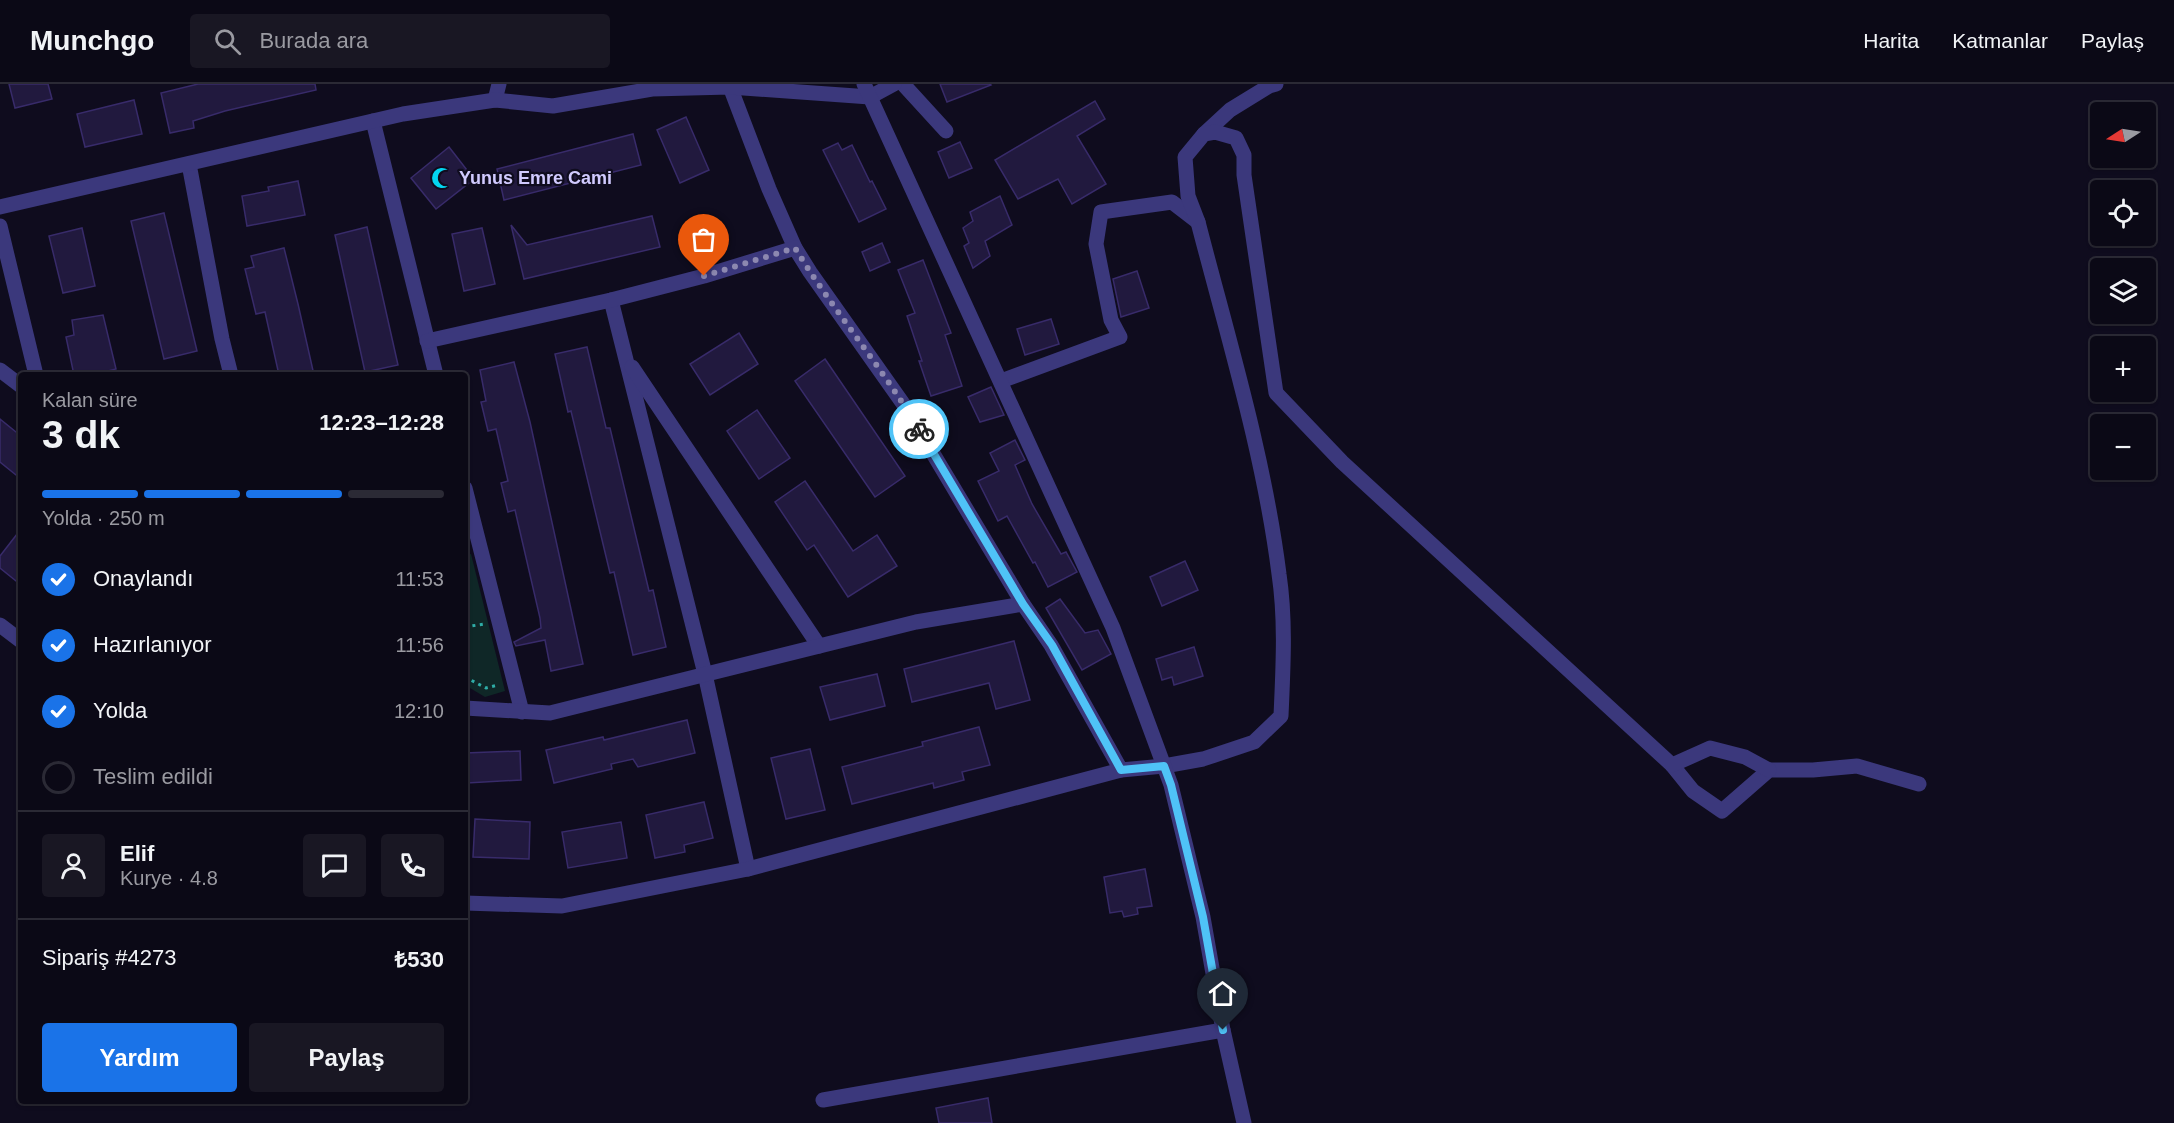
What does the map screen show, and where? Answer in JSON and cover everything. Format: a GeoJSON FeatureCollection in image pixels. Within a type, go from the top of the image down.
{"type":"FeatureCollection","features":[{"type":"Feature","properties":{"kind":"street"},"geometry":{"type":"LineString","coordinates":[[495,100],[499,84]]}},
{"type":"Feature","properties":{"kind":"street"},"geometry":{"type":"LineString","coordinates":[[0,207],[403,114],[495,100],[554,106],[652,89],[729,85],[867,90],[894,84]]}},
{"type":"Feature","properties":{"kind":"street"},"geometry":{"type":"LineString","coordinates":[[903,84],[946,131]]}},
{"type":"Feature","properties":{"kind":"street"},"geometry":{"type":"LineString","coordinates":[[468,903],[562,906],[748,869],[1121,770],[1203,759],[1254,742],[1281,716],[1284,650],[1280,575],[1260,463],[1198,222],[1188,196],[1185,157],[1204,134],[1230,110],[1276,84]]}},
{"type":"Feature","properties":{"kind":"street"},"geometry":{"type":"LineString","coordinates":[[729,85],[769,189],[795,248],[904,405],[1023,604],[1052,645],[1121,770]]}},
{"type":"Feature","properties":{"kind":"street"},"geometry":{"type":"LineString","coordinates":[[867,90],[1113,628],[1171,785],[1203,917],[1223,1030],[1244,1123]]}},
{"type":"Feature","properties":{"kind":"street"},"geometry":{"type":"LineString","coordinates":[[373,121],[435,372]]}},
{"type":"Feature","properties":{"kind":"street"},"geometry":{"type":"LineString","coordinates":[[1204,134],[1215,132],[1236,138],[1244,155],[1244,175],[1276,393],[1342,462],[1672,765],[1693,791],[1722,811],[1769,770]]}},
{"type":"Feature","properties":{"kind":"street"},"geometry":{"type":"LineString","coordinates":[[189,164],[230,372]]}},
{"type":"Feature","properties":{"kind":"street"},"geometry":{"type":"LineString","coordinates":[[1001,381],[1120,337],[1112,320],[1096,244],[1101,212],[1172,202],[1198,222]]}},
{"type":"Feature","properties":{"kind":"street"},"geometry":{"type":"LineString","coordinates":[[0,226],[35,372]]}},
{"type":"Feature","properties":{"kind":"street"},"geometry":{"type":"LineString","coordinates":[[428,341],[611,300],[704,276],[795,248]]}},
{"type":"Feature","properties":{"kind":"street"},"geometry":{"type":"LineString","coordinates":[[611,300],[705,674],[748,869]]}},
{"type":"Feature","properties":{"kind":"street"},"geometry":{"type":"LineString","coordinates":[[625,357],[819,646]]}},
{"type":"Feature","properties":{"kind":"street"},"geometry":{"type":"LineString","coordinates":[[0,370],[18,384]]}},
{"type":"Feature","properties":{"kind":"street"},"geometry":{"type":"LineString","coordinates":[[468,500],[522,712]]}},
{"type":"Feature","properties":{"kind":"street"},"geometry":{"type":"LineString","coordinates":[[468,710],[550,713],[916,622],[1023,604]]}},
{"type":"Feature","properties":{"kind":"street"},"geometry":{"type":"LineString","coordinates":[[0,625],[18,639]]}},
{"type":"Feature","properties":{"kind":"street"},"geometry":{"type":"LineString","coordinates":[[1672,765],[1710,748],[1745,757],[1769,770],[1813,770],[1857,766],[1919,784]]}},
{"type":"Feature","properties":{"kind":"street"},"geometry":{"type":"LineString","coordinates":[[823,1100],[1223,1030]]}},
{"type":"Feature","properties":{"kind":"path"},"geometry":{"type":"LineString","coordinates":[[480,614],[485,634]]}},
{"type":"Feature","properties":{"kind":"path"},"geometry":{"type":"LineString","coordinates":[[468,626],[482,624]]}},
{"type":"Feature","properties":{"kind":"path"},"geometry":{"type":"LineString","coordinates":[[468,679],[486,688],[498,686],[496,676]]}},
{"type":"Feature","properties":{"kind":"green space"},"geometry":{"type":"Polygon","coordinates":[[[471,554],[505,691],[485,697],[468,687],[468,555],[471,554]]]}},
{"type":"Feature","properties":{"kind":"building"},"geometry":{"type":"Polygon","coordinates":[[[9,84],[48,84],[52,99],[15,108],[9,84]]]}},
{"type":"Feature","properties":{"kind":"building"},"geometry":{"type":"Polygon","coordinates":[[[198,84],[315,84],[316,90],[225,111],[193,121],[194,128],[170,133],[161,93],[198,84]]]}},
{"type":"Feature","properties":{"kind":"building"},"geometry":{"type":"Polygon","coordinates":[[[940,84],[990,84],[991,85],[947,102],[940,84]]]}},
{"type":"Feature","properties":{"kind":"building"},"geometry":{"type":"Polygon","coordinates":[[[134,100],[142,134],[85,147],[77,114],[134,100]]]}},
{"type":"Feature","properties":{"kind":"building"},"geometry":{"type":"Polygon","coordinates":[[[1095,101],[1105,119],[1077,136],[1106,184],[1072,204],[1058,179],[1018,199],[995,160],[1095,101]]]}},
{"type":"Feature","properties":{"kind":"building"},"geometry":{"type":"Polygon","coordinates":[[[686,117],[709,170],[680,183],[657,130],[686,117]]]}},
{"type":"Feature","properties":{"kind":"building"},"geometry":{"type":"Polygon","coordinates":[[[633,134],[641,165],[504,200],[497,169],[633,134]]]}},
{"type":"Feature","properties":{"kind":"building"},"geometry":{"type":"Polygon","coordinates":[[[960,142],[972,168],[949,178],[938,152],[960,142]]]}},
{"type":"Feature","properties":{"kind":"building"},"geometry":{"type":"Polygon","coordinates":[[[838,143],[842,150],[852,145],[886,209],[859,222],[823,150],[838,143]]]}},
{"type":"Feature","properties":{"kind":"building","name":"Yunus Emre Cami"},"geometry":{"type":"Polygon","coordinates":[[[449,147],[474,179],[436,209],[411,178],[449,147]]]}},
{"type":"Feature","properties":{"kind":"building"},"geometry":{"type":"Polygon","coordinates":[[[298,181],[305,215],[247,226],[242,196],[269,191],[268,187],[298,181]]]}},
{"type":"Feature","properties":{"kind":"building"},"geometry":{"type":"Polygon","coordinates":[[[1000,196],[1012,225],[985,241],[990,256],[973,268],[964,246],[969,243],[963,228],[973,221],[970,212],[1000,196]]]}},
{"type":"Feature","properties":{"kind":"building"},"geometry":{"type":"Polygon","coordinates":[[[164,213],[197,351],[164,359],[131,221],[164,213]]]}},
{"type":"Feature","properties":{"kind":"building"},"geometry":{"type":"Polygon","coordinates":[[[652,216],[660,247],[524,279],[511,225],[527,245],[652,216]]]}},
{"type":"Feature","properties":{"kind":"building"},"geometry":{"type":"Polygon","coordinates":[[[367,227],[398,365],[365,372],[335,235],[367,227]]]}},
{"type":"Feature","properties":{"kind":"building"},"geometry":{"type":"Polygon","coordinates":[[[82,228],[95,286],[63,293],[49,236],[82,228]]]}},
{"type":"Feature","properties":{"kind":"building"},"geometry":{"type":"Polygon","coordinates":[[[482,228],[495,284],[464,291],[452,234],[482,228]]]}},
{"type":"Feature","properties":{"kind":"building"},"geometry":{"type":"Polygon","coordinates":[[[882,243],[890,262],[870,271],[862,252],[882,243]]]}},
{"type":"Feature","properties":{"kind":"building"},"geometry":{"type":"Polygon","coordinates":[[[284,248],[313,372],[278,372],[265,312],[256,314],[245,269],[254,267],[251,256],[284,248]]]}},
{"type":"Feature","properties":{"kind":"building"},"geometry":{"type":"Polygon","coordinates":[[[923,260],[951,333],[945,335],[962,386],[931,396],[907,316],[915,313],[898,270],[923,260]]]}},
{"type":"Feature","properties":{"kind":"building"},"geometry":{"type":"Polygon","coordinates":[[[1137,271],[1149,308],[1121,317],[1113,279],[1137,271]]]}},
{"type":"Feature","properties":{"kind":"building"},"geometry":{"type":"Polygon","coordinates":[[[103,315],[116,369],[104,372],[73,372],[66,337],[74,335],[72,320],[103,315]]]}},
{"type":"Feature","properties":{"kind":"building"},"geometry":{"type":"Polygon","coordinates":[[[1051,319],[1059,344],[1025,355],[1017,329],[1051,319]]]}},
{"type":"Feature","properties":{"kind":"building"},"geometry":{"type":"Polygon","coordinates":[[[739,333],[758,364],[710,395],[690,364],[739,333]]]}},
{"type":"Feature","properties":{"kind":"building"},"geometry":{"type":"Polygon","coordinates":[[[587,347],[606,428],[610,428],[649,591],[653,590],[666,647],[633,655],[614,572],[610,573],[555,354],[587,347]]]}},
{"type":"Feature","properties":{"kind":"building"},"geometry":{"type":"Polygon","coordinates":[[[825,359],[905,476],[875,497],[795,381],[825,359]]]}},
{"type":"Feature","properties":{"kind":"building"},"geometry":{"type":"Polygon","coordinates":[[[514,362],[530,422],[583,664],[551,671],[545,640],[516,646],[514,642],[541,628],[540,618],[515,510],[508,512],[501,483],[508,481],[496,429],[488,431],[481,402],[486,401],[480,370],[514,362]]]}},
{"type":"Feature","properties":{"kind":"building"},"geometry":{"type":"Polygon","coordinates":[[[991,387],[1004,415],[980,422],[968,397],[991,387]]]}},
{"type":"Feature","properties":{"kind":"building"},"geometry":{"type":"Polygon","coordinates":[[[757,410],[790,458],[759,479],[727,431],[757,410]]]}},
{"type":"Feature","properties":{"kind":"building"},"geometry":{"type":"Polygon","coordinates":[[[0,419],[18,434],[18,477],[0,462],[0,419]]]}},
{"type":"Feature","properties":{"kind":"building"},"geometry":{"type":"Polygon","coordinates":[[[1015,440],[1025,460],[1015,465],[1032,504],[1061,554],[1066,552],[1077,572],[1048,587],[1007,516],[998,521],[978,481],[999,471],[990,453],[1015,440]]]}},
{"type":"Feature","properties":{"kind":"building"},"geometry":{"type":"Polygon","coordinates":[[[805,481],[853,551],[877,535],[897,566],[848,597],[814,545],[807,550],[775,502],[805,481]]]}},
{"type":"Feature","properties":{"kind":"building"},"geometry":{"type":"Polygon","coordinates":[[[18,533],[18,583],[0,568],[0,556],[18,533]]]}},
{"type":"Feature","properties":{"kind":"building"},"geometry":{"type":"Polygon","coordinates":[[[1185,561],[1198,590],[1162,606],[1150,577],[1185,561]]]}},
{"type":"Feature","properties":{"kind":"building"},"geometry":{"type":"Polygon","coordinates":[[[1060,599],[1085,633],[1098,630],[1111,654],[1082,670],[1046,608],[1060,599]]]}},
{"type":"Feature","properties":{"kind":"building"},"geometry":{"type":"Polygon","coordinates":[[[1014,641],[1030,700],[996,709],[989,683],[912,702],[904,669],[1014,641]]]}},
{"type":"Feature","properties":{"kind":"building"},"geometry":{"type":"Polygon","coordinates":[[[1194,647],[1203,676],[1174,685],[1172,677],[1162,680],[1156,659],[1194,647]]]}},
{"type":"Feature","properties":{"kind":"building"},"geometry":{"type":"Polygon","coordinates":[[[877,674],[885,706],[830,720],[820,687],[877,674]]]}},
{"type":"Feature","properties":{"kind":"building"},"geometry":{"type":"Polygon","coordinates":[[[687,720],[695,753],[638,767],[633,759],[611,764],[612,769],[554,783],[546,750],[603,737],[604,740],[687,720]]]}},
{"type":"Feature","properties":{"kind":"building"},"geometry":{"type":"Polygon","coordinates":[[[979,727],[990,765],[962,772],[964,780],[934,788],[933,783],[852,804],[842,767],[923,746],[922,742],[979,727]]]}},
{"type":"Feature","properties":{"kind":"building"},"geometry":{"type":"Polygon","coordinates":[[[810,749],[825,810],[786,819],[771,758],[810,749]]]}},
{"type":"Feature","properties":{"kind":"building"},"geometry":{"type":"Polygon","coordinates":[[[520,751],[521,780],[468,783],[468,753],[520,751]]]}},
{"type":"Feature","properties":{"kind":"building"},"geometry":{"type":"Polygon","coordinates":[[[704,802],[713,838],[684,845],[685,852],[655,858],[646,815],[704,802]]]}},
{"type":"Feature","properties":{"kind":"building"},"geometry":{"type":"Polygon","coordinates":[[[475,819],[530,822],[529,859],[473,857],[475,819]]]}},
{"type":"Feature","properties":{"kind":"building"},"geometry":{"type":"Polygon","coordinates":[[[621,822],[627,858],[568,868],[562,832],[621,822]]]}},
{"type":"Feature","properties":{"kind":"building"},"geometry":{"type":"Polygon","coordinates":[[[1145,869],[1152,906],[1137,908],[1138,914],[1124,917],[1122,911],[1110,913],[1104,877],[1145,869]]]}},
{"type":"Feature","properties":{"kind":"building"},"geometry":{"type":"Polygon","coordinates":[[[988,1098],[992,1123],[939,1123],[936,1108],[988,1098]]]}},
{"type":"Feature","properties":{"kind":"way so far"},"geometry":{"type":"LineString","coordinates":[[704,276],[795,248],[919,429]]}},
{"type":"Feature","properties":{"kind":"place","name":"Yunus Emre Cami"},"geometry":{"type":"Point","coordinates":[442,178]}},
{"type":"Feature","properties":{"kind":"route"},"geometry":{"type":"LineString","coordinates":[[919,429],[1023,604],[1052,645],[1121,770],[1164,766],[1171,785],[1203,917],[1223,1030]]}}]}
